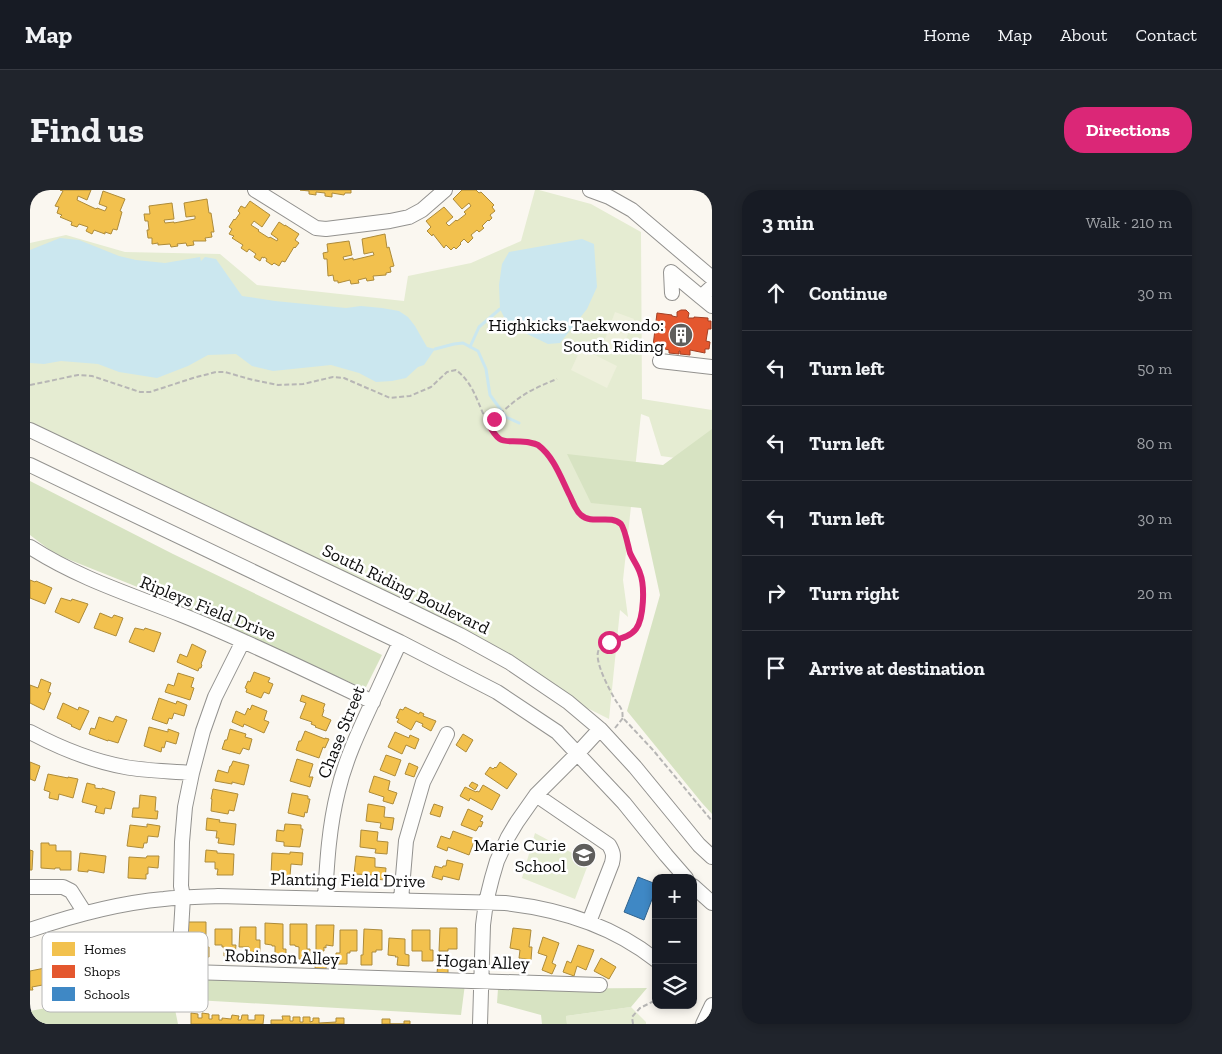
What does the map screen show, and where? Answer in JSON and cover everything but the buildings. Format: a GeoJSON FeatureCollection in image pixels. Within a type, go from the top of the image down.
{"type":"FeatureCollection","features":[{"type":"Feature","properties":{"kind":"street"},"geometry":{"type":"LineString","coordinates":[[255,190],[316,228],[326,229],[409,217],[422,210],[445,190]]}},
{"type":"Feature","properties":{"kind":"street"},"geometry":{"type":"LineString","coordinates":[[590,190],[610,197],[632,210],[712,278]]}},
{"type":"Feature","properties":{"kind":"street"},"geometry":{"type":"LineString","coordinates":[[672,293],[672,272],[712,306]]}},
{"type":"Feature","properties":{"kind":"street"},"geometry":{"type":"LineString","coordinates":[[701,297],[712,287]]}},
{"type":"Feature","properties":{"kind":"street"},"geometry":{"type":"LineString","coordinates":[[660,361],[712,367]]}},
{"type":"Feature","properties":{"kind":"street","name":"South Riding Boulevard"},"geometry":{"type":"LineString","coordinates":[[30,430],[460,635],[509,662],[568,702],[600,729],[636,767],[699,845],[712,857]]}},
{"type":"Feature","properties":{"kind":"street"},"geometry":{"type":"LineString","coordinates":[[30,465],[400,642],[497,692],[557,732],[624,803],[683,874]]}},
{"type":"Feature","properties":{"kind":"street","name":"Ripleys Field Drive"},"geometry":{"type":"LineString","coordinates":[[30,547],[67,568],[107,587],[244,641],[372,702]]}},
{"type":"Feature","properties":{"kind":"street","name":"Robinson Alley"},"geometry":{"type":"LineString","coordinates":[[181,932],[183,897],[181,886],[182,842],[192,773],[203,730],[215,697],[244,641]]}},
{"type":"Feature","properties":{"kind":"street","name":"Chase Street"},"geometry":{"type":"LineString","coordinates":[[325,898],[328,842],[338,790],[355,740],[400,642]]}},
{"type":"Feature","properties":{"kind":"street"},"geometry":{"type":"LineString","coordinates":[[480,1024],[483,925],[486,902],[494,870],[508,837],[536,795],[600,729]]}},
{"type":"Feature","properties":{"kind":"street"},"geometry":{"type":"LineString","coordinates":[[30,732],[67,750],[109,763],[126,767],[192,773]]}},
{"type":"Feature","properties":{"kind":"street"},"geometry":{"type":"LineString","coordinates":[[401,900],[406,842],[423,782],[447,734]]}},
{"type":"Feature","properties":{"kind":"street"},"geometry":{"type":"LineString","coordinates":[[536,795],[609,845],[613,851],[612,863],[589,922]]}},
{"type":"Feature","properties":{"kind":"street"},"geometry":{"type":"LineString","coordinates":[[30,887],[63,887],[71,891],[86,913]]}},
{"type":"Feature","properties":{"kind":"street"},"geometry":{"type":"LineString","coordinates":[[697,890],[712,903]]}},
{"type":"Feature","properties":{"kind":"street","name":"Planting Field Drive"},"geometry":{"type":"LineString","coordinates":[[30,930],[86,913],[138,902],[183,897],[218,896],[504,902],[557,911],[589,922],[607,930],[652,957]]}},
{"type":"Feature","properties":{"kind":"street","name":"Robinson Alley"},"geometry":{"type":"LineString","coordinates":[[208,973],[365,978]]}},
{"type":"Feature","properties":{"kind":"street","name":"Hogan Alley"},"geometry":{"type":"LineString","coordinates":[[365,978],[600,985]]}},
{"type":"Feature","properties":{"kind":"street"},"geometry":{"type":"LineString","coordinates":[[703,1024],[712,1005]]}},
{"type":"Feature","properties":{"kind":"path"},"geometry":{"type":"LineString","coordinates":[[30,385],[78,375],[92,376],[140,392],[150,392],[193,378],[216,372],[226,372],[278,385],[303,384],[333,377],[344,378],[390,398],[410,396],[431,387],[447,372],[456,370],[468,380],[487,422],[498,438],[506,442],[536,443],[544,450],[553,461],[581,516],[589,520],[612,520],[621,524],[633,559],[641,574],[643,588],[642,612],[635,630],[624,637],[604,644],[599,649],[597,653],[598,662],[622,710],[622,718],[653,750],[712,821]]}},
{"type":"Feature","properties":{"kind":"path"},"geometry":{"type":"LineString","coordinates":[[487,422],[538,386],[557,379]]}},
{"type":"Feature","properties":{"kind":"path"},"geometry":{"type":"LineString","coordinates":[[633,1024],[632,1017],[640,1008],[652,1002]]}},
{"type":"Feature","properties":{"kind":"green space"},"geometry":{"type":"Polygon","coordinates":[[[535,190],[591,204],[641,232],[642,399],[712,410],[712,463],[661,456],[649,417],[641,414],[623,580],[628,617],[620,610],[609,719],[30,427],[30,243],[66,235],[125,252],[220,254],[257,285],[404,301],[408,276],[471,263],[521,241],[535,190]]]}},
{"type":"Feature","properties":{"kind":"green space"},"geometry":{"type":"Polygon","coordinates":[[[615,312],[634,319],[620,354],[602,347],[615,312]]]}},
{"type":"Feature","properties":{"kind":"green space"},"geometry":{"type":"Polygon","coordinates":[[[581,348],[617,366],[607,388],[571,370],[581,348]]]}},
{"type":"Feature","properties":{"kind":"green space"},"geometry":{"type":"Polygon","coordinates":[[[712,429],[712,814],[627,711],[660,595],[641,508],[591,503],[567,454],[663,465],[712,429]]]}},
{"type":"Feature","properties":{"kind":"green space"},"geometry":{"type":"Polygon","coordinates":[[[30,481],[173,554],[382,655],[365,689],[135,586],[55,554],[30,535],[30,481]]]}},
{"type":"Feature","properties":{"kind":"green space"},"geometry":{"type":"Polygon","coordinates":[[[535,833],[589,862],[575,899],[522,878],[535,833]]]}},
{"type":"Feature","properties":{"kind":"green space"},"geometry":{"type":"Polygon","coordinates":[[[208,978],[465,984],[461,1015],[208,1001],[208,978]]]}},
{"type":"Feature","properties":{"kind":"green space"},"geometry":{"type":"Polygon","coordinates":[[[647,988],[631,1007],[566,1016],[567,1024],[542,1024],[541,1015],[497,1003],[498,989],[647,988]]]}},
{"type":"Feature","properties":{"kind":"green space"},"geometry":{"type":"Polygon","coordinates":[[[631,1007],[646,1024],[567,1024],[566,1016],[631,1007]]]}},
{"type":"Feature","properties":{"kind":"green space"},"geometry":{"type":"Polygon","coordinates":[[[42,1009],[42,1012],[176,1012],[178,1024],[30,1024],[30,1011],[42,1009]]]}},
{"type":"Feature","properties":{"kind":"water"},"geometry":{"type":"Polygon","coordinates":[[[60,238],[79,240],[119,256],[136,260],[165,263],[200,257],[201,261],[205,257],[216,259],[242,296],[346,308],[361,306],[399,311],[408,317],[415,326],[427,347],[435,349],[424,365],[418,367],[406,378],[376,382],[359,373],[331,365],[273,371],[252,366],[236,354],[208,355],[188,366],[157,378],[119,372],[98,364],[61,361],[44,364],[30,363],[30,250],[60,238]]]}},
{"type":"Feature","properties":{"kind":"water"},"geometry":{"type":"Polygon","coordinates":[[[582,239],[594,244],[597,287],[587,309],[560,343],[548,344],[507,323],[500,309],[499,285],[502,264],[509,252],[582,239]]]}},
{"type":"Feature","properties":{"kind":"waterway"},"geometry":{"type":"LineString","coordinates":[[470,347],[479,327],[500,309]]}},
{"type":"Feature","properties":{"kind":"waterway"},"geometry":{"type":"LineString","coordinates":[[435,349],[463,343],[478,351],[486,369],[490,395],[506,417],[519,423]]}},
{"type":"Feature","properties":{"kind":"place","name":"Highkicks Taekwondo: South Riding"},"geometry":{"type":"Point","coordinates":[681,335]}},
{"type":"Feature","properties":{"kind":"place","name":"Marie Curie School"},"geometry":{"type":"Point","coordinates":[584,855]}},
{"type":"Feature","properties":{"kind":"route"},"geometry":{"type":"LineString","coordinates":[[494,419],[487,422],[498,438],[506,442],[536,443],[544,450],[553,461],[581,516],[589,520],[612,520],[621,524],[626,542],[641,574],[643,588],[642,612],[635,630],[624,637],[609,642]]}}]}
